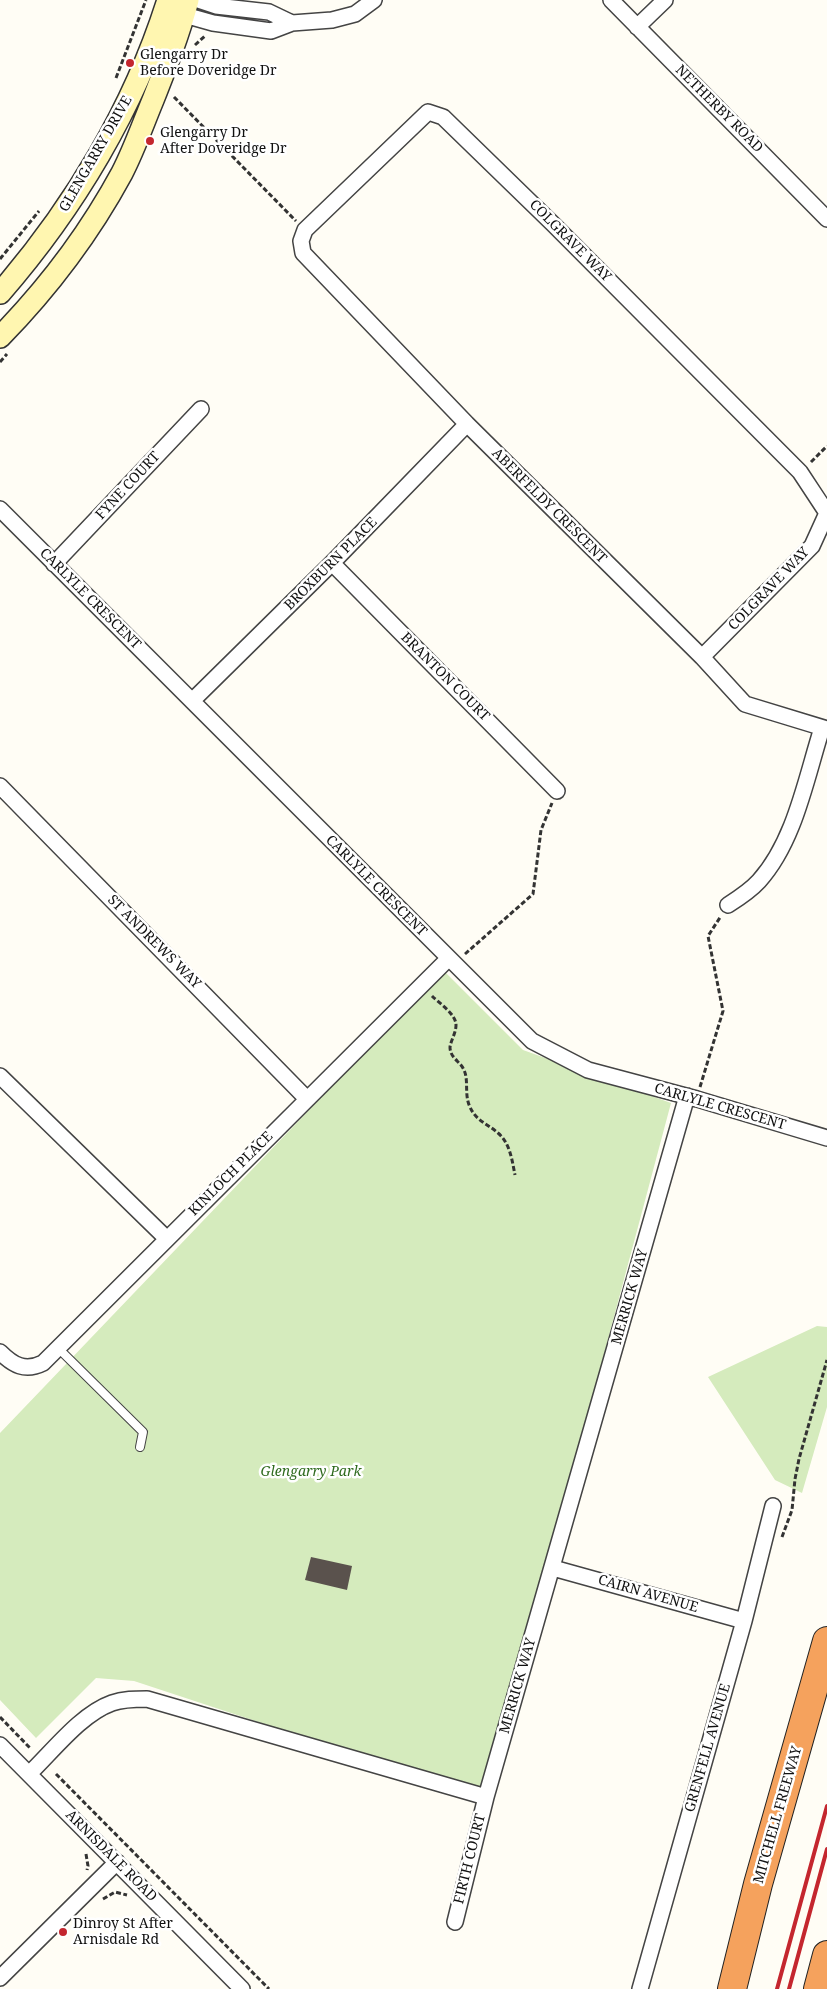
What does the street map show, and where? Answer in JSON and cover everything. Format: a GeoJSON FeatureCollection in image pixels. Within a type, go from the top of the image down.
{"type":"FeatureCollection","features":[{"type":"Feature","properties":{"kind":"highway","name":"MITCHELL FREEWAY"},"geometry":{"type":"LineString","coordinates":[[732,1989],[758,1884],[827,1641]]}},
{"type":"Feature","properties":{"kind":"highway"},"geometry":{"type":"LineString","coordinates":[[818,1989],[827,1955]]}},
{"type":"Feature","properties":{"kind":"main road","name":"GLENGARRY DRIVE"},"geometry":{"type":"LineString","coordinates":[[0,294],[27,262],[68,205],[108,138],[175,4]]}},
{"type":"Feature","properties":{"kind":"main road","name":"GLENGARRY DRIVE"},"geometry":{"type":"LineString","coordinates":[[0,337],[27,309],[57,273],[89,228],[121,174],[160,82],[175,4]]}},
{"type":"Feature","properties":{"kind":"street"},"geometry":{"type":"LineString","coordinates":[[175,4],[213,22],[272,30],[292,23],[332,20],[355,14],[374,0]]}},
{"type":"Feature","properties":{"kind":"street","name":"NETHERBY ROAD"},"geometry":{"type":"LineString","coordinates":[[611,0],[827,219]]}},
{"type":"Feature","properties":{"kind":"street"},"geometry":{"type":"LineString","coordinates":[[637,26],[665,0]]}},
{"type":"Feature","properties":{"kind":"street"},"geometry":{"type":"LineString","coordinates":[[175,4],[269,12],[292,23]]}},
{"type":"Feature","properties":{"kind":"street","name":"COLGRAVE WAY"},"geometry":{"type":"LineString","coordinates":[[303,236],[428,112],[443,116],[800,472],[827,513],[812,546],[702,657]]}},
{"type":"Feature","properties":{"kind":"street","name":"ABERFELDY CRESCENT"},"geometry":{"type":"LineString","coordinates":[[303,236],[303,253],[467,424],[702,657],[745,704],[824,728]]}},
{"type":"Feature","properties":{"kind":"street","name":"FYNE COURT"},"geometry":{"type":"LineString","coordinates":[[54,564],[202,409]]}},
{"type":"Feature","properties":{"kind":"street","name":"BROXBURN PLACE"},"geometry":{"type":"LineString","coordinates":[[192,701],[332,563],[467,424]]}},
{"type":"Feature","properties":{"kind":"street","name":"CARLYLE CRESCENT"},"geometry":{"type":"LineString","coordinates":[[0,509],[532,1041],[588,1070],[692,1098],[827,1138]]}},
{"type":"Feature","properties":{"kind":"street","name":"BRANTON COURT"},"geometry":{"type":"LineString","coordinates":[[332,563],[557,791]]}},
{"type":"Feature","properties":{"kind":"street"},"geometry":{"type":"LineString","coordinates":[[728,905],[758,882],[780,852],[792,826],[824,728]]}},
{"type":"Feature","properties":{"kind":"street","name":"ST ANDREWS WAY"},"geometry":{"type":"LineString","coordinates":[[0,786],[307,1099]]}},
{"type":"Feature","properties":{"kind":"street","name":"KINLOCH PLACE"},"geometry":{"type":"LineString","coordinates":[[3,1356],[20,1367],[36,1366],[43,1363],[421,985],[451,962]]}},
{"type":"Feature","properties":{"kind":"street"},"geometry":{"type":"LineString","coordinates":[[0,1076],[166,1239]]}},
{"type":"Feature","properties":{"kind":"street","name":"MERRICK WAY"},"geometry":{"type":"LineString","coordinates":[[486,1797],[692,1098]]}},
{"type":"Feature","properties":{"kind":"street","name":"GRENFELL AVENUE"},"geometry":{"type":"LineString","coordinates":[[640,1989],[744,1621],[773,1506]]}},
{"type":"Feature","properties":{"kind":"street","name":"CAIRN AVENUE"},"geometry":{"type":"LineString","coordinates":[[553,1568],[744,1621]]}},
{"type":"Feature","properties":{"kind":"street"},"geometry":{"type":"LineString","coordinates":[[29,1774],[82,1721],[96,1710],[112,1703],[130,1699],[147,1699],[164,1702],[486,1797]]}},
{"type":"Feature","properties":{"kind":"street","name":"ARNISDALE ROAD"},"geometry":{"type":"LineString","coordinates":[[0,1745],[242,1989]]}},
{"type":"Feature","properties":{"kind":"street","name":"FIRTH COURT"},"geometry":{"type":"LineString","coordinates":[[455,1922],[486,1797]]}},
{"type":"Feature","properties":{"kind":"street"},"geometry":{"type":"LineString","coordinates":[[0,1978],[117,1862]]}},
{"type":"Feature","properties":{"kind":"lane"},"geometry":{"type":"LineString","coordinates":[[58,1348],[143,1432],[140,1448]]}},
{"type":"Feature","properties":{"kind":"path"},"geometry":{"type":"LineString","coordinates":[[115,82],[175,4]]}},
{"type":"Feature","properties":{"kind":"path"},"geometry":{"type":"LineString","coordinates":[[174,97],[303,236]]}},
{"type":"Feature","properties":{"kind":"path"},"geometry":{"type":"LineString","coordinates":[[0,259],[43,206]]}},
{"type":"Feature","properties":{"kind":"path"},"geometry":{"type":"LineString","coordinates":[[800,472],[827,446]]}},
{"type":"Feature","properties":{"kind":"path"},"geometry":{"type":"LineString","coordinates":[[451,962],[533,894],[541,830],[557,791]]}},
{"type":"Feature","properties":{"kind":"path"},"geometry":{"type":"LineString","coordinates":[[692,1098],[723,1011],[708,936],[728,905]]}},
{"type":"Feature","properties":{"kind":"path"},"geometry":{"type":"LineString","coordinates":[[421,985],[454,1018],[456,1025],[450,1047],[452,1055],[463,1067],[466,1074],[467,1098],[470,1108],[477,1119],[497,1132],[505,1140],[511,1154],[515,1174]]}},
{"type":"Feature","properties":{"kind":"path"},"geometry":{"type":"LineString","coordinates":[[0,1717],[30,1748]]}},
{"type":"Feature","properties":{"kind":"path"},"geometry":{"type":"LineString","coordinates":[[56,1774],[269,1989]]}},
{"type":"Feature","properties":{"kind":"green space","name":"Glengarry Park"},"geometry":{"type":"Polygon","coordinates":[[[443,970],[523,1050],[671,1103],[486,1797],[134,1681],[96,1678],[36,1738],[0,1700],[0,1433],[443,970]]]}},
{"type":"Feature","properties":{"kind":"green space"},"geometry":{"type":"Polygon","coordinates":[[[817,1326],[827,1327],[827,1407],[802,1493],[775,1480],[708,1377],[817,1326]]]}},
{"type":"Feature","properties":{"kind":"building"},"geometry":{"type":"Polygon","coordinates":[[[311,1557],[352,1566],[347,1590],[305,1580],[311,1557]]]}},
{"type":"Feature","properties":{"kind":"railway"},"geometry":{"type":"LineString","coordinates":[[777,1989],[827,1806]]}},
{"type":"Feature","properties":{"kind":"railway"},"geometry":{"type":"LineString","coordinates":[[789,1989],[827,1849]]}},
{"type":"Feature","properties":{"kind":"place","name":"Glengarry Dr Before Doveridge Dr"},"geometry":{"type":"Point","coordinates":[130,63]}},
{"type":"Feature","properties":{"kind":"place","name":"Glengarry Dr After Doveridge Dr"},"geometry":{"type":"Point","coordinates":[150,141]}},
{"type":"Feature","properties":{"kind":"place","name":"Dinroy St After Arnisdale Rd"},"geometry":{"type":"Point","coordinates":[63,1932]}}]}
